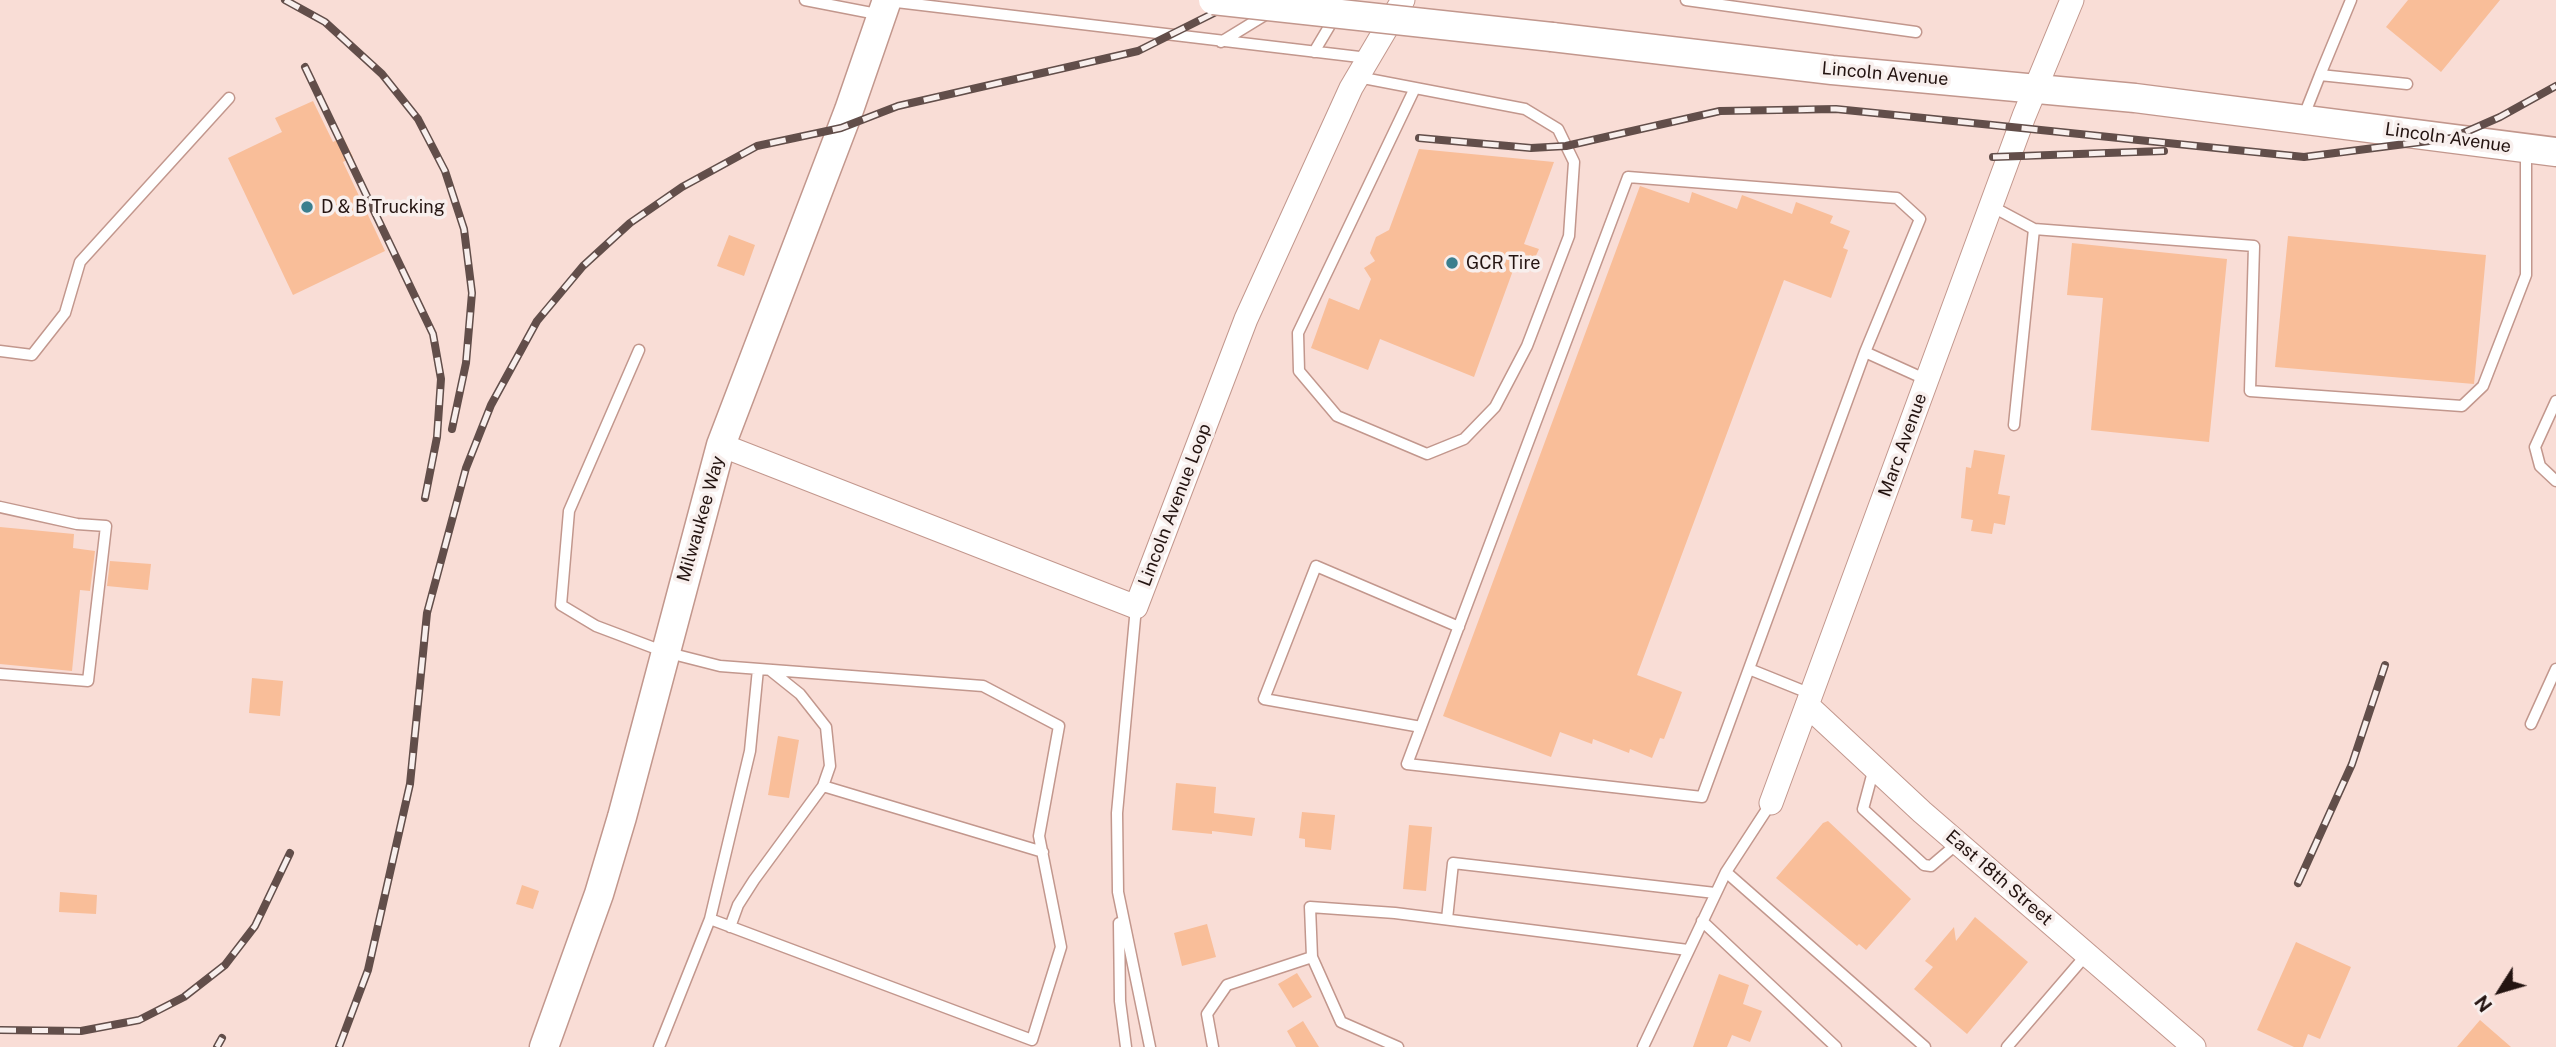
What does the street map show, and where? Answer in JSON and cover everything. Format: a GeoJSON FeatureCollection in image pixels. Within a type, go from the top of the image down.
{"type":"FeatureCollection","features":[{"type":"Feature","properties":{"kind":"street","name":"Lincoln Avenue"},"geometry":{"type":"LineString","coordinates":[[1213,0],[1832,70],[2035,88],[2303,118],[2556,152]]}},
{"type":"Feature","properties":{"kind":"street","name":"Lincoln Avenue Loop"},"geometry":{"type":"LineString","coordinates":[[721,445],[1136,607],[1246,319],[1363,68],[1403,0]]}},
{"type":"Feature","properties":{"kind":"street"},"geometry":{"type":"LineString","coordinates":[[2035,88],[2072,0]]}},
{"type":"Feature","properties":{"kind":"street","name":"Milwaukee Way"},"geometry":{"type":"LineString","coordinates":[[544,1047],[599,894],[721,445],[885,5]]}},
{"type":"Feature","properties":{"kind":"street","name":"Marc Avenue"},"geometry":{"type":"LineString","coordinates":[[1771,803],[2035,88]]}},
{"type":"Feature","properties":{"kind":"street","name":"East 18th Street"},"geometry":{"type":"LineString","coordinates":[[1809,699],[1874,768],[1958,844],[2194,1047]]}},
{"type":"Feature","properties":{"kind":"lane"},"geometry":{"type":"LineString","coordinates":[[805,0],[885,5],[1314,52],[1415,88],[1525,108],[1558,129],[1574,162],[1569,236],[1527,346],[1495,407],[1464,439],[1427,454],[1337,416],[1299,371],[1298,334],[1415,88]]}},
{"type":"Feature","properties":{"kind":"lane"},"geometry":{"type":"LineString","coordinates":[[1221,42],[1290,0]]}},
{"type":"Feature","properties":{"kind":"lane"},"geometry":{"type":"LineString","coordinates":[[1314,52],[1345,0]]}},
{"type":"Feature","properties":{"kind":"lane"},"geometry":{"type":"LineString","coordinates":[[1686,0],[1916,32]]}},
{"type":"Feature","properties":{"kind":"lane"},"geometry":{"type":"LineString","coordinates":[[2303,118],[2351,0]]}},
{"type":"Feature","properties":{"kind":"lane"},"geometry":{"type":"LineString","coordinates":[[2320,75],[2407,84]]}},
{"type":"Feature","properties":{"kind":"lane"},"geometry":{"type":"LineString","coordinates":[[0,351],[32,355],[65,313],[79,262],[229,98]]}},
{"type":"Feature","properties":{"kind":"lane"},"geometry":{"type":"LineString","coordinates":[[1991,206],[2034,229],[2253,246],[2250,391],[2462,406],[2483,386],[2526,275],[2526,149]]}},
{"type":"Feature","properties":{"kind":"lane"},"geometry":{"type":"LineString","coordinates":[[1628,177],[1897,198],[1920,219],[1865,352],[1702,797],[1407,764],[1628,177]]}},
{"type":"Feature","properties":{"kind":"lane"},"geometry":{"type":"LineString","coordinates":[[2014,425],[2034,229]]}},
{"type":"Feature","properties":{"kind":"lane"},"geometry":{"type":"LineString","coordinates":[[639,350],[569,511],[561,605],[596,626],[665,652],[720,666],[983,685],[1059,726],[1039,836],[1061,947],[1036,1044],[709,919]]}},
{"type":"Feature","properties":{"kind":"lane"},"geometry":{"type":"LineString","coordinates":[[1865,352],[1927,380]]}},
{"type":"Feature","properties":{"kind":"lane"},"geometry":{"type":"LineString","coordinates":[[2556,401],[2535,447],[2540,466],[2548,477],[2556,481]]}},
{"type":"Feature","properties":{"kind":"lane"},"geometry":{"type":"LineString","coordinates":[[0,507],[77,524],[106,526],[88,681],[0,674]]}},
{"type":"Feature","properties":{"kind":"lane"},"geometry":{"type":"LineString","coordinates":[[1421,727],[1264,699],[1316,566],[1459,627]]}},
{"type":"Feature","properties":{"kind":"lane"},"geometry":{"type":"LineString","coordinates":[[1126,1047],[1120,1001],[1117,813],[1136,607]]}},
{"type":"Feature","properties":{"kind":"lane"},"geometry":{"type":"LineString","coordinates":[[730,927],[738,905],[823,786],[830,766],[826,727],[800,694],[764,669]]}},
{"type":"Feature","properties":{"kind":"lane"},"geometry":{"type":"LineString","coordinates":[[659,1047],[709,919],[750,751],[764,669]]}},
{"type":"Feature","properties":{"kind":"lane"},"geometry":{"type":"LineString","coordinates":[[1749,669],[1809,699]]}},
{"type":"Feature","properties":{"kind":"lane"},"geometry":{"type":"LineString","coordinates":[[2531,724],[2556,669]]}},
{"type":"Feature","properties":{"kind":"lane"},"geometry":{"type":"LineString","coordinates":[[1874,768],[1863,809],[1924,865],[1931,866],[1958,844]]}},
{"type":"Feature","properties":{"kind":"lane"},"geometry":{"type":"LineString","coordinates":[[823,786],[1043,852]]}},
{"type":"Feature","properties":{"kind":"lane"},"geometry":{"type":"LineString","coordinates":[[1643,1047],[1726,872],[1771,803]]}},
{"type":"Feature","properties":{"kind":"lane"},"geometry":{"type":"LineString","coordinates":[[1447,919],[1453,863],[1715,893]]}},
{"type":"Feature","properties":{"kind":"lane"},"geometry":{"type":"LineString","coordinates":[[1726,872],[1925,1047]]}},
{"type":"Feature","properties":{"kind":"lane"},"geometry":{"type":"LineString","coordinates":[[1118,892],[1150,1047]]}},
{"type":"Feature","properties":{"kind":"lane"},"geometry":{"type":"LineString","coordinates":[[1398,1047],[1341,1022],[1312,957],[1310,906],[1447,919],[1688,950]]}},
{"type":"Feature","properties":{"kind":"lane"},"geometry":{"type":"LineString","coordinates":[[1702,921],[1834,1046]]}},
{"type":"Feature","properties":{"kind":"lane"},"geometry":{"type":"LineString","coordinates":[[2007,1047],[2087,954]]}},
{"type":"Feature","properties":{"kind":"lane"},"geometry":{"type":"LineString","coordinates":[[1213,1047],[1207,1014],[1227,985],[1312,957]]}},
{"type":"Feature","properties":{"kind":"building"},"geometry":{"type":"Polygon","coordinates":[[[2408,0],[2500,0],[2441,72],[2386,27],[2408,0]]]}},
{"type":"Feature","properties":{"kind":"building","name":"D & B Trucking"},"geometry":{"type":"Polygon","coordinates":[[[313,101],[333,142],[343,137],[353,157],[343,162],[385,251],[293,295],[228,158],[282,132],[275,118],[313,101]]]}},
{"type":"Feature","properties":{"kind":"building","name":"GCR Tire"},"geometry":{"type":"Polygon","coordinates":[[[1419,149],[1554,162],[1524,244],[1539,249],[1529,271],[1515,265],[1474,377],[1380,339],[1368,370],[1311,348],[1329,298],[1359,310],[1371,279],[1364,268],[1375,261],[1370,253],[1376,237],[1389,230],[1419,149]]]}},
{"type":"Feature","properties":{"kind":"building"},"geometry":{"type":"Polygon","coordinates":[[[1640,186],[1689,203],[1692,192],[1737,209],[1742,195],[1792,214],[1796,202],[1833,216],[1830,223],[1850,231],[1843,248],[1848,250],[1831,298],[1784,280],[1637,675],[1682,692],[1664,739],[1660,738],[1652,758],[1630,749],[1629,753],[1593,739],[1592,744],[1560,732],[1551,757],[1443,716],[1640,186]]]}},
{"type":"Feature","properties":{"kind":"building"},"geometry":{"type":"Polygon","coordinates":[[[729,235],[755,245],[744,276],[717,266],[729,235]]]}},
{"type":"Feature","properties":{"kind":"building"},"geometry":{"type":"Polygon","coordinates":[[[2288,236],[2486,255],[2474,384],[2275,367],[2288,236]]]}},
{"type":"Feature","properties":{"kind":"building"},"geometry":{"type":"Polygon","coordinates":[[[2072,243],[2227,259],[2209,442],[2091,430],[2103,298],[2067,295],[2072,243]]]}},
{"type":"Feature","properties":{"kind":"building"},"geometry":{"type":"Polygon","coordinates":[[[1974,450],[2005,455],[1998,494],[2010,496],[2005,525],[1994,523],[1992,534],[1971,531],[1973,520],[1961,518],[1966,467],[1971,468],[1974,450]]]}},
{"type":"Feature","properties":{"kind":"building"},"geometry":{"type":"Polygon","coordinates":[[[0,527],[74,534],[73,548],[95,551],[90,591],[80,590],[72,671],[0,664],[0,527]]]}},
{"type":"Feature","properties":{"kind":"building"},"geometry":{"type":"Polygon","coordinates":[[[110,561],[151,564],[148,590],[107,586],[110,561]]]}},
{"type":"Feature","properties":{"kind":"building"},"geometry":{"type":"Polygon","coordinates":[[[252,678],[283,681],[280,716],[249,713],[252,678]]]}},
{"type":"Feature","properties":{"kind":"building"},"geometry":{"type":"Polygon","coordinates":[[[778,736],[799,740],[789,798],[768,795],[778,736]]]}},
{"type":"Feature","properties":{"kind":"building"},"geometry":{"type":"Polygon","coordinates":[[[1176,783],[1216,787],[1214,813],[1255,818],[1252,836],[1172,830],[1176,783]]]}},
{"type":"Feature","properties":{"kind":"building"},"geometry":{"type":"Polygon","coordinates":[[[1302,812],[1335,815],[1331,850],[1305,847],[1305,839],[1299,838],[1302,812]]]}},
{"type":"Feature","properties":{"kind":"building"},"geometry":{"type":"Polygon","coordinates":[[[1828,821],[1911,899],[1866,950],[1859,944],[1857,946],[1776,878],[1823,823],[1828,821]]]}},
{"type":"Feature","properties":{"kind":"building"},"geometry":{"type":"Polygon","coordinates":[[[1409,825],[1432,827],[1426,891],[1403,889],[1409,825]]]}},
{"type":"Feature","properties":{"kind":"building"},"geometry":{"type":"Polygon","coordinates":[[[522,885],[539,891],[533,909],[516,904],[522,885]]]}},
{"type":"Feature","properties":{"kind":"building"},"geometry":{"type":"Polygon","coordinates":[[[60,892],[97,895],[96,914],[59,912],[60,892]]]}},
{"type":"Feature","properties":{"kind":"building"},"geometry":{"type":"Polygon","coordinates":[[[1975,917],[2028,962],[1967,1034],[1914,989],[1933,967],[1925,961],[1954,927],[1956,941],[1975,917]]]}},
{"type":"Feature","properties":{"kind":"building"},"geometry":{"type":"Polygon","coordinates":[[[1207,924],[1216,957],[1182,966],[1174,933],[1207,924]]]}},
{"type":"Feature","properties":{"kind":"building"},"geometry":{"type":"Polygon","coordinates":[[[2296,942],[2351,967],[2320,1039],[2308,1034],[2303,1047],[2294,1047],[2257,1030],[2296,942]]]}},
{"type":"Feature","properties":{"kind":"building"},"geometry":{"type":"Polygon","coordinates":[[[1297,973],[1312,997],[1293,1008],[1278,984],[1297,973]]]}},
{"type":"Feature","properties":{"kind":"building"},"geometry":{"type":"Polygon","coordinates":[[[1719,974],[1749,985],[1743,1004],[1762,1011],[1750,1042],[1732,1035],[1727,1047],[1693,1047],[1719,974]]]}},
{"type":"Feature","properties":{"kind":"building"},"geometry":{"type":"Polygon","coordinates":[[[2480,1020],[2511,1047],[2457,1047],[2480,1020]]]}},
{"type":"Feature","properties":{"kind":"building"},"geometry":{"type":"Polygon","coordinates":[[[1303,1021],[1319,1047],[1296,1047],[1287,1031],[1303,1021]]]}},
{"type":"Feature","properties":{"kind":"railway"},"geometry":{"type":"LineString","coordinates":[[285,0],[325,22],[382,74],[418,119],[445,171],[464,229],[472,293],[466,363],[452,429]]}},
{"type":"Feature","properties":{"kind":"railway"},"geometry":{"type":"LineString","coordinates":[[339,1047],[368,970],[410,784],[427,613],[466,468],[491,405],[537,321],[583,266],[630,223],[682,187],[757,146],[841,128],[898,106],[1138,51],[1240,0]]}},
{"type":"Feature","properties":{"kind":"railway"},"geometry":{"type":"LineString","coordinates":[[305,67],[433,334],[441,379],[437,437],[425,498]]}},
{"type":"Feature","properties":{"kind":"railway"},"geometry":{"type":"LineString","coordinates":[[1419,138],[1531,148],[1566,146],[1720,111],[1836,109],[2304,157],[2452,138],[2500,117],[2556,86]]}},
{"type":"Feature","properties":{"kind":"railway"},"geometry":{"type":"LineString","coordinates":[[1993,157],[2164,151]]}},
{"type":"Feature","properties":{"kind":"railway"},"geometry":{"type":"LineString","coordinates":[[2298,883],[2352,764],[2385,665]]}},
{"type":"Feature","properties":{"kind":"railway"},"geometry":{"type":"LineString","coordinates":[[0,1030],[81,1031],[139,1020],[184,997],[225,965],[255,926],[290,853]]}},
{"type":"Feature","properties":{"kind":"railway"},"geometry":{"type":"LineString","coordinates":[[217,1047],[222,1038]]}},
{"type":"Feature","properties":{"kind":"place","name":"D & B Trucking"},"geometry":{"type":"Point","coordinates":[307,207]}},
{"type":"Feature","properties":{"kind":"place","name":"GCR Tire"},"geometry":{"type":"Point","coordinates":[1452,263]}}]}
